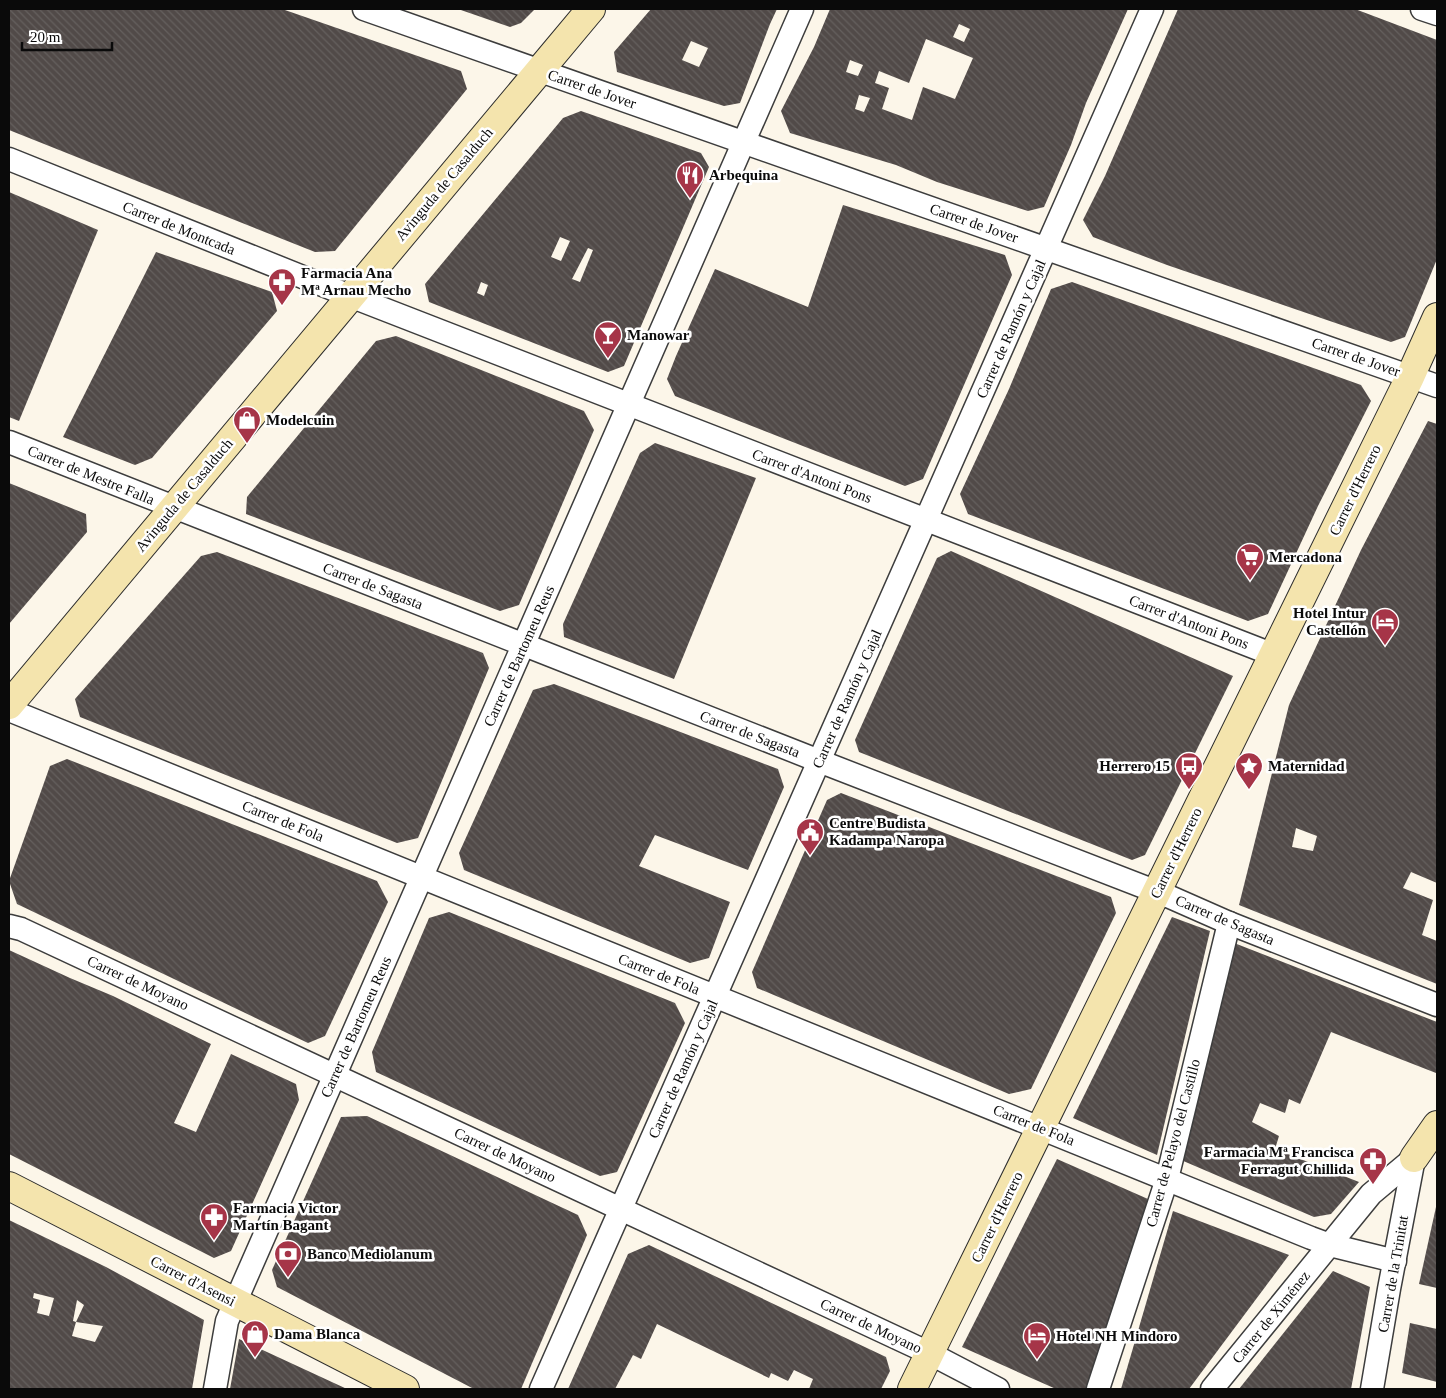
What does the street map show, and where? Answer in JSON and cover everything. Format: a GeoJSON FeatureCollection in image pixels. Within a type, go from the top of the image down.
{"type":"FeatureCollection","features":[{"type":"Feature","properties":{"kind":"street","name":"Carrer de Jover"},"geometry":{"type":"LineString","coordinates":[[364,9],[1437,386]]}},
{"type":"Feature","properties":{"kind":"street","name":"Avinguda de Casalduch"},"geometry":{"type":"LineString","coordinates":[[9,705],[591,9]]}},
{"type":"Feature","properties":{"kind":"street","name":"Carrer de Bartomeu Reus"},"geometry":{"type":"LineString","coordinates":[[215,1389],[227,1322],[235,1302],[802,9]]}},
{"type":"Feature","properties":{"kind":"street","name":"Carrer de Ramón y Cajal"},"geometry":{"type":"LineString","coordinates":[[541,1389],[1152,9]]}},
{"type":"Feature","properties":{"kind":"street"},"geometry":{"type":"LineString","coordinates":[[1422,9],[1437,14]]}},
{"type":"Feature","properties":{"kind":"street","name":"Carrer de Montcada"},"geometry":{"type":"LineString","coordinates":[[9,160],[350,296]]}},
{"type":"Feature","properties":{"kind":"street","name":"Carrer d'Antoni Pons"},"geometry":{"type":"LineString","coordinates":[[350,296],[1274,655]]}},
{"type":"Feature","properties":{"kind":"street","name":"Carrer d'Herrero"},"geometry":{"type":"LineString","coordinates":[[912,1389],[1274,655],[1410,377],[1437,317]]}},
{"type":"Feature","properties":{"kind":"street","name":"Carrer de Mestre Falla"},"geometry":{"type":"LineString","coordinates":[[9,442],[174,508]]}},
{"type":"Feature","properties":{"kind":"street","name":"Carrer de Sagasta"},"geometry":{"type":"LineString","coordinates":[[174,508],[1170,897],[1229,923],[1437,1004]]}},
{"type":"Feature","properties":{"kind":"street","name":"Carrer de Fola"},"geometry":{"type":"LineString","coordinates":[[9,710],[1330,1245],[1395,1261]]}},
{"type":"Feature","properties":{"kind":"street","name":"Carrer de Pelayo del Castillo"},"geometry":{"type":"LineString","coordinates":[[1098,1389],[1167,1179],[1229,923]]}},
{"type":"Feature","properties":{"kind":"street","name":"Carrer de Moyano"},"geometry":{"type":"LineString","coordinates":[[9,926],[21,929],[929,1353],[998,1389]]}},
{"type":"Feature","properties":{"kind":"street","name":"Carrer de la Trinitat"},"geometry":{"type":"LineString","coordinates":[[1330,1245],[1371,1194],[1414,1158],[1437,1125]]}},
{"type":"Feature","properties":{"kind":"street","name":"Carrer de la Trinitat"},"geometry":{"type":"LineString","coordinates":[[1372,1389],[1414,1158]]}},
{"type":"Feature","properties":{"kind":"street","name":"Carrer d'Asensi"},"geometry":{"type":"LineString","coordinates":[[9,1186],[405,1389]]}},
{"type":"Feature","properties":{"kind":"street","name":"Carrer de Ximénez"},"geometry":{"type":"LineString","coordinates":[[1212,1389],[1330,1245]]}},
{"type":"Feature","properties":{"kind":"building"},"geometry":{"type":"Polygon","coordinates":[[[9,9],[282,9],[461,71],[467,89],[335,251],[315,252],[9,130],[9,9]]]}},
{"type":"Feature","properties":{"kind":"building"},"geometry":{"type":"Polygon","coordinates":[[[458,9],[535,9],[521,23],[510,27],[458,9]]]}},
{"type":"Feature","properties":{"kind":"building"},"geometry":{"type":"Polygon","coordinates":[[[651,9],[777,9],[740,103],[724,106],[617,72],[614,52],[651,9]],[[691,41],[682,60],[699,67],[708,48],[691,41]]]}},
{"type":"Feature","properties":{"kind":"building"},"geometry":{"type":"Polygon","coordinates":[[[830,9],[1128,9],[1086,103],[1071,145],[1044,207],[1028,211],[937,182],[896,165],[790,133],[781,111],[814,47],[830,9]],[[959,24],[953,37],[964,42],[970,29],[959,24]],[[926,39],[909,83],[879,71],[875,83],[889,88],[882,109],[912,120],[923,87],[955,99],[973,58],[926,39]],[[850,60],[846,72],[858,76],[863,65],[850,60]],[[859,95],[855,109],[864,112],[870,98],[859,95]]]}},
{"type":"Feature","properties":{"kind":"building"},"geometry":{"type":"Polygon","coordinates":[[[1178,9],[1355,9],[1437,40],[1437,259],[1405,337],[1391,342],[1167,265],[1093,237],[1083,220],[1105,176],[1178,9]]]}},
{"type":"Feature","properties":{"kind":"building"},"geometry":{"type":"Polygon","coordinates":[[[581,111],[701,153],[709,167],[624,366],[608,372],[429,302],[425,284],[563,118],[581,111]],[[560,237],[551,257],[561,261],[570,241],[560,237]],[[588,248],[572,279],[580,282],[593,250],[588,248]],[[481,282],[477,293],[484,296],[488,285],[481,282]]]}},
{"type":"Feature","properties":{"kind":"building"},"geometry":{"type":"Polygon","coordinates":[[[9,192],[98,230],[19,421],[9,417],[9,192]]]}},
{"type":"Feature","properties":{"kind":"building"},"geometry":{"type":"Polygon","coordinates":[[[843,205],[1005,255],[1012,275],[923,479],[905,486],[675,396],[667,379],[715,269],[808,307],[843,205]]]}},
{"type":"Feature","properties":{"kind":"building"},"geometry":{"type":"Polygon","coordinates":[[[156,252],[272,292],[277,311],[152,458],[135,465],[63,437],[156,252]]]}},
{"type":"Feature","properties":{"kind":"building"},"geometry":{"type":"Polygon","coordinates":[[[1072,282],[1361,385],[1371,401],[1318,506],[1268,614],[1248,621],[968,514],[960,494],[1009,389],[1051,289],[1072,282]]]}},
{"type":"Feature","properties":{"kind":"building"},"geometry":{"type":"Polygon","coordinates":[[[396,336],[584,411],[594,430],[519,605],[500,611],[246,514],[247,497],[376,341],[396,336]]]}},
{"type":"Feature","properties":{"kind":"building"},"geometry":{"type":"Polygon","coordinates":[[[1428,421],[1437,424],[1437,883],[1411,872],[1403,888],[1433,900],[1422,935],[1437,941],[1437,984],[1239,905],[1289,705],[1361,550],[1428,421]],[[1296,828],[1292,847],[1313,851],[1317,836],[1296,828]]]}},
{"type":"Feature","properties":{"kind":"building"},"geometry":{"type":"Polygon","coordinates":[[[655,443],[756,478],[674,679],[564,637],[563,624],[640,453],[655,443]]]}},
{"type":"Feature","properties":{"kind":"building"},"geometry":{"type":"Polygon","coordinates":[[[9,483],[86,514],[87,532],[9,624],[9,483]]]}},
{"type":"Feature","properties":{"kind":"building"},"geometry":{"type":"Polygon","coordinates":[[[951,551],[1233,676],[1145,855],[1132,860],[859,752],[855,740],[937,558],[951,551]]]}},
{"type":"Feature","properties":{"kind":"building"},"geometry":{"type":"Polygon","coordinates":[[[217,552],[483,653],[489,668],[418,838],[397,843],[80,717],[75,699],[201,556],[217,552]]]}},
{"type":"Feature","properties":{"kind":"building"},"geometry":{"type":"Polygon","coordinates":[[[554,684],[778,769],[784,787],[748,870],[655,835],[639,866],[730,902],[709,958],[690,963],[464,870],[459,853],[533,690],[554,684]]]}},
{"type":"Feature","properties":{"kind":"building"},"geometry":{"type":"Polygon","coordinates":[[[67,759],[377,881],[388,902],[325,1036],[308,1043],[17,904],[9,881],[50,766],[67,759]]]}},
{"type":"Feature","properties":{"kind":"building"},"geometry":{"type":"Polygon","coordinates":[[[841,793],[1111,897],[1116,913],[1031,1089],[1009,1094],[757,988],[752,972],[827,800],[841,793]]]}},
{"type":"Feature","properties":{"kind":"building"},"geometry":{"type":"Polygon","coordinates":[[[449,912],[675,1003],[685,1023],[617,1172],[600,1176],[376,1072],[372,1052],[429,918],[449,912]]]}},
{"type":"Feature","properties":{"kind":"building"},"geometry":{"type":"Polygon","coordinates":[[[1172,917],[1210,931],[1157,1155],[1073,1118],[1172,917]]]}},
{"type":"Feature","properties":{"kind":"building"},"geometry":{"type":"Polygon","coordinates":[[[1229,941],[1437,1022],[1436,1073],[1331,1032],[1300,1104],[1289,1099],[1285,1113],[1260,1103],[1252,1122],[1279,1136],[1275,1149],[1359,1182],[1331,1214],[1314,1217],[1181,1160],[1229,941]]]}},
{"type":"Feature","properties":{"kind":"building"},"geometry":{"type":"Polygon","coordinates":[[[9,950],[113,996],[211,1044],[174,1123],[196,1132],[231,1054],[296,1084],[299,1100],[231,1251],[214,1258],[9,1154],[9,950]]]}},
{"type":"Feature","properties":{"kind":"building"},"geometry":{"type":"Polygon","coordinates":[[[367,1116],[578,1215],[587,1235],[521,1389],[474,1389],[277,1287],[272,1270],[341,1117],[367,1116]]]}},
{"type":"Feature","properties":{"kind":"building"},"geometry":{"type":"Polygon","coordinates":[[[1057,1159],[1148,1199],[1093,1389],[1056,1389],[962,1347],[1057,1159]]]}},
{"type":"Feature","properties":{"kind":"building"},"geometry":{"type":"Polygon","coordinates":[[[1437,1207],[1437,1288],[1419,1284],[1437,1207]]]}},
{"type":"Feature","properties":{"kind":"building"},"geometry":{"type":"Polygon","coordinates":[[[1173,1211],[1289,1255],[1189,1389],[1121,1389],[1173,1211]]]}},
{"type":"Feature","properties":{"kind":"building"},"geometry":{"type":"Polygon","coordinates":[[[9,1220],[106,1267],[204,1320],[192,1389],[9,1389],[9,1220]],[[34,1293],[33,1298],[40,1300],[37,1313],[49,1316],[54,1298],[34,1293]],[[77,1300],[73,1321],[76,1322],[84,1305],[77,1300]],[[76,1322],[72,1336],[95,1342],[103,1326],[76,1322]]]}},
{"type":"Feature","properties":{"kind":"building"},"geometry":{"type":"Polygon","coordinates":[[[649,1245],[886,1357],[890,1371],[881,1389],[809,1389],[813,1379],[794,1370],[788,1381],[771,1373],[769,1378],[657,1324],[641,1359],[633,1355],[615,1389],[568,1389],[628,1254],[649,1245]]]}},
{"type":"Feature","properties":{"kind":"building"},"geometry":{"type":"Polygon","coordinates":[[[1333,1271],[1370,1287],[1351,1389],[1239,1389],[1333,1271]]]}},
{"type":"Feature","properties":{"kind":"building"},"geometry":{"type":"Polygon","coordinates":[[[1410,1323],[1437,1329],[1437,1382],[1402,1373],[1410,1323]]]}},
{"type":"Feature","properties":{"kind":"building"},"geometry":{"type":"Polygon","coordinates":[[[239,1339],[334,1383],[347,1389],[230,1389],[239,1339]]]}},
{"type":"Feature","properties":{"kind":"place","name":"Arbequina"},"geometry":{"type":"Point","coordinates":[690,199]}},
{"type":"Feature","properties":{"kind":"place","name":"Farmacia Ana Mª Arnau Mecho"},"geometry":{"type":"Point","coordinates":[282,306]}},
{"type":"Feature","properties":{"kind":"place","name":"Manowar"},"geometry":{"type":"Point","coordinates":[608,359]}},
{"type":"Feature","properties":{"kind":"place","name":"Modelcuin"},"geometry":{"type":"Point","coordinates":[247,444]}},
{"type":"Feature","properties":{"kind":"place","name":"Mercadona"},"geometry":{"type":"Point","coordinates":[1250,581]}},
{"type":"Feature","properties":{"kind":"place","name":"Hotel Intur Castellón"},"geometry":{"type":"Point","coordinates":[1385,646]}},
{"type":"Feature","properties":{"kind":"place","name":"Herrero 15"},"geometry":{"type":"Point","coordinates":[1189,790]}},
{"type":"Feature","properties":{"kind":"place","name":"Maternidad"},"geometry":{"type":"Point","coordinates":[1249,790]}},
{"type":"Feature","properties":{"kind":"place","name":"Centre Budista Kadampa Naropa"},"geometry":{"type":"Point","coordinates":[810,856]}},
{"type":"Feature","properties":{"kind":"place","name":"Farmacia Mª Francisca Ferragut Chillida"},"geometry":{"type":"Point","coordinates":[1373,1185]}},
{"type":"Feature","properties":{"kind":"place","name":"Farmacia Victor Martín Bagant"},"geometry":{"type":"Point","coordinates":[214,1241]}},
{"type":"Feature","properties":{"kind":"place","name":"Banco Mediolanum"},"geometry":{"type":"Point","coordinates":[288,1278]}},
{"type":"Feature","properties":{"kind":"place","name":"Dama Blanca"},"geometry":{"type":"Point","coordinates":[255,1358]}},
{"type":"Feature","properties":{"kind":"place","name":"Hotel NH Mindoro"},"geometry":{"type":"Point","coordinates":[1037,1360]}}]}
